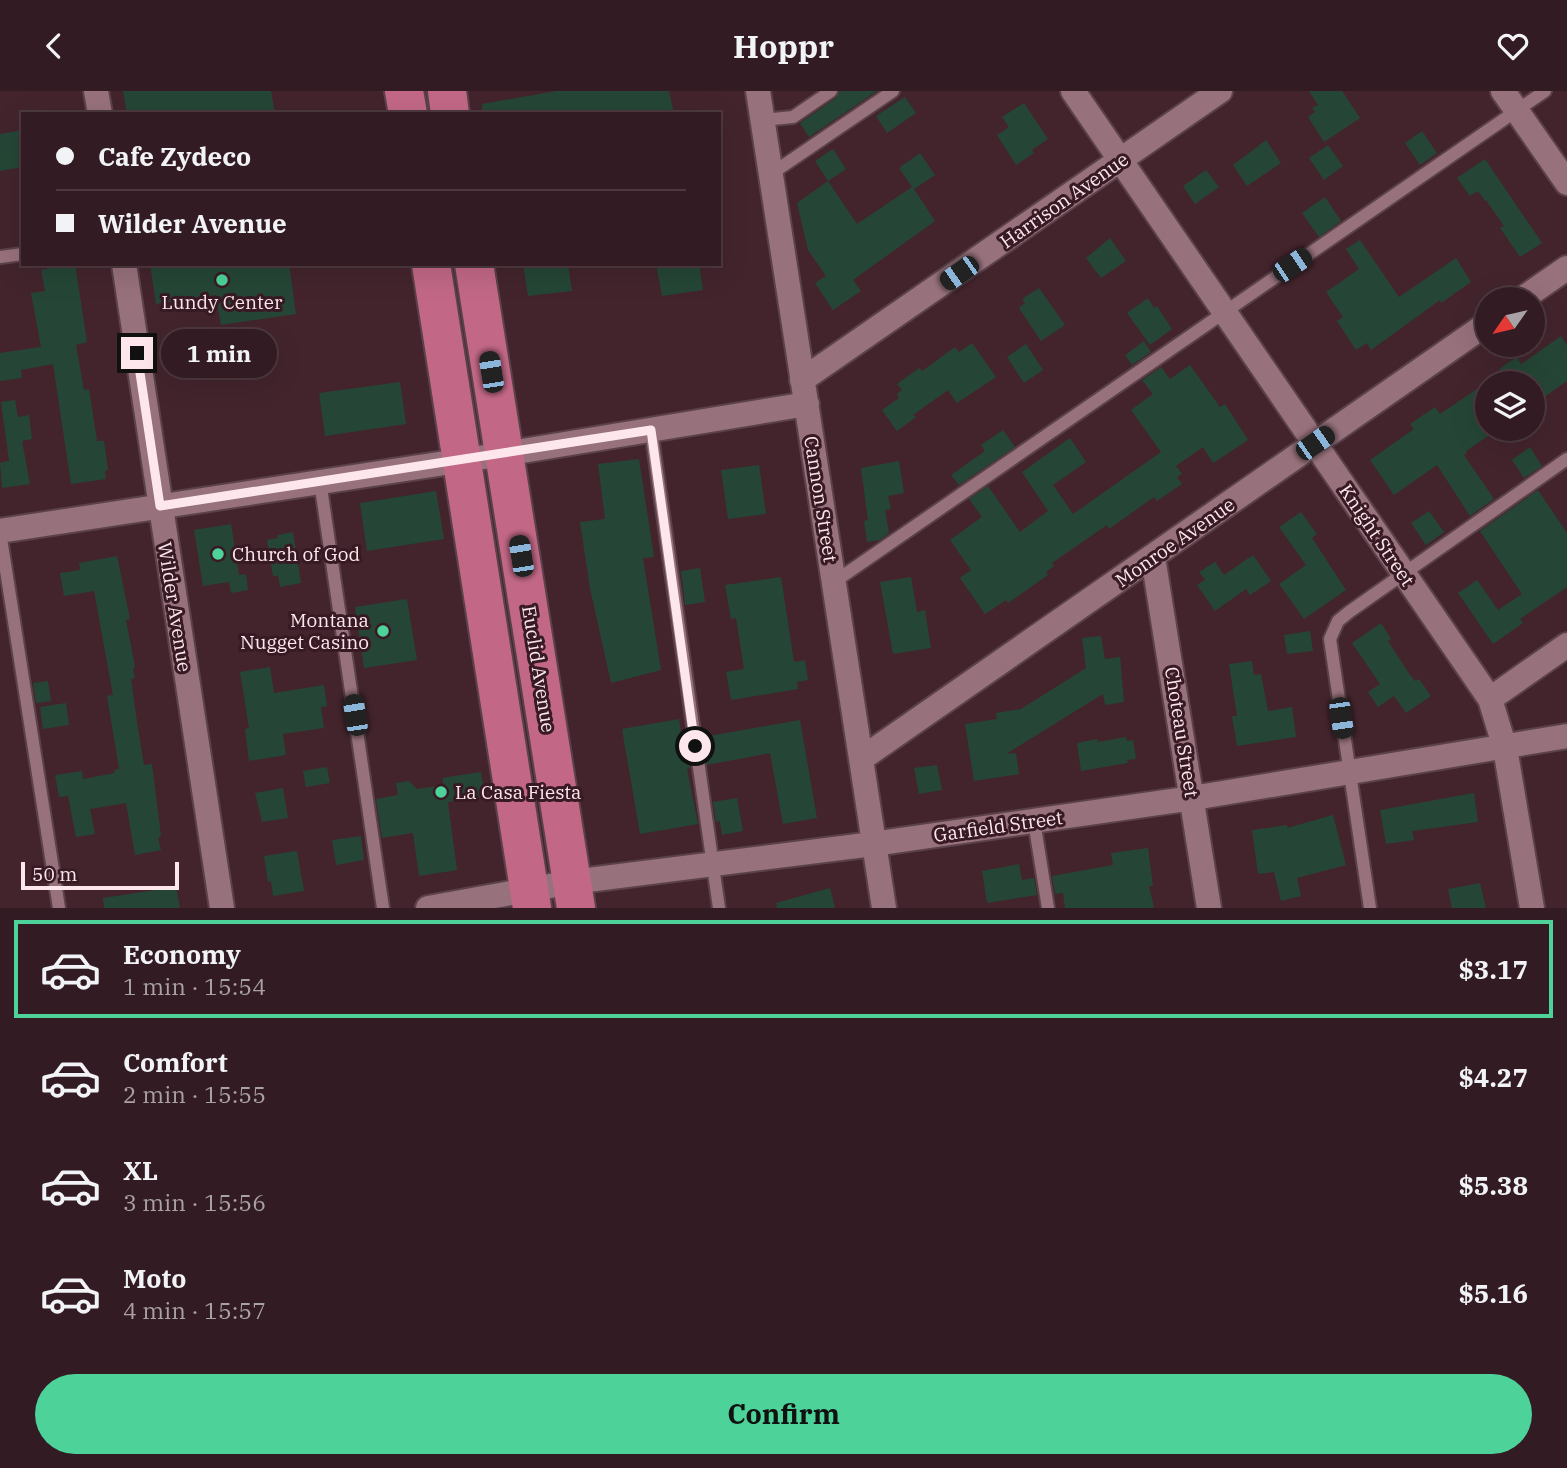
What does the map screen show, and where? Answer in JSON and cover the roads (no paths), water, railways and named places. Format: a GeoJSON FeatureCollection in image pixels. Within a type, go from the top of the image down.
{"type":"FeatureCollection","features":[{"type":"Feature","properties":{"kind":"highway"},"geometry":{"type":"LineString","coordinates":[[404,91],[408,112]]}},
{"type":"Feature","properties":{"kind":"highway"},"geometry":{"type":"LineString","coordinates":[[447,91],[450,112]]}},
{"type":"Feature","properties":{"kind":"highway"},"geometry":{"type":"LineString","coordinates":[[431,266],[530,899]]}},
{"type":"Feature","properties":{"kind":"highway","name":"Euclid Avenue"},"geometry":{"type":"LineString","coordinates":[[474,266],[574,895]]}},
{"type":"Feature","properties":{"kind":"street"},"geometry":{"type":"LineString","coordinates":[[96,91],[100,112]]}},
{"type":"Feature","properties":{"kind":"street","name":"Cannon Street"},"geometry":{"type":"LineString","coordinates":[[758,91],[884,908]]}},
{"type":"Feature","properties":{"kind":"street","name":"Knight Street"},"geometry":{"type":"LineString","coordinates":[[1073,91],[1490,699],[1505,748],[1532,908]]}},
{"type":"Feature","properties":{"kind":"street","name":"Harrison Avenue"},"geometry":{"type":"LineString","coordinates":[[0,531],[651,430],[805,392],[1220,91]]}},
{"type":"Feature","properties":{"kind":"street"},"geometry":{"type":"LineString","coordinates":[[1510,101],[1567,183]]}},
{"type":"Feature","properties":{"kind":"street","name":"Wilder Avenue"},"geometry":{"type":"LineString","coordinates":[[124,266],[222,908]]}},
{"type":"Feature","properties":{"kind":"street"},"geometry":{"type":"LineString","coordinates":[[1539,287],[1567,268]]}},
{"type":"Feature","properties":{"kind":"street","name":"Monroe Avenue"},"geometry":{"type":"LineString","coordinates":[[861,759],[1475,332]]}},
{"type":"Feature","properties":{"kind":"street","name":"Choteau Street"},"geometry":{"type":"LineString","coordinates":[[1153,557],[1209,908]]}},
{"type":"Feature","properties":{"kind":"street"},"geometry":{"type":"LineString","coordinates":[[1490,699],[1567,645]]}},
{"type":"Feature","properties":{"kind":"street","name":"Garfield Street"},"geometry":{"type":"LineString","coordinates":[[428,908],[574,895],[712,865],[1034,821],[1567,736]]}},
{"type":"Feature","properties":{"kind":"lane"},"geometry":{"type":"LineString","coordinates":[[762,120],[793,117],[831,91]]}},
{"type":"Feature","properties":{"kind":"lane"},"geometry":{"type":"LineString","coordinates":[[771,174],[893,91]]}},
{"type":"Feature","properties":{"kind":"lane"},"geometry":{"type":"LineString","coordinates":[[834,582],[1225,312],[1510,101],[1545,91]]}},
{"type":"Feature","properties":{"kind":"lane"},"geometry":{"type":"LineString","coordinates":[[0,257],[21,254]]}},
{"type":"Feature","properties":{"kind":"lane"},"geometry":{"type":"LineString","coordinates":[[651,430],[719,908]]}},
{"type":"Feature","properties":{"kind":"lane"},"geometry":{"type":"LineString","coordinates":[[1370,908],[1330,639],[1338,621],[1567,459]]}},
{"type":"Feature","properties":{"kind":"lane"},"geometry":{"type":"LineString","coordinates":[[320,481],[383,908]]}},
{"type":"Feature","properties":{"kind":"lane"},"geometry":{"type":"LineString","coordinates":[[0,531],[59,908]]}},
{"type":"Feature","properties":{"kind":"lane"},"geometry":{"type":"LineString","coordinates":[[1034,821],[1048,908]]}},
{"type":"Feature","properties":{"kind":"place","name":"Lundy Center"},"geometry":{"type":"Point","coordinates":[222,280]}},
{"type":"Feature","properties":{"kind":"place","name":"Church of God"},"geometry":{"type":"Point","coordinates":[218,554]}},
{"type":"Feature","properties":{"kind":"place","name":"Montana Nugget Casino"},"geometry":{"type":"Point","coordinates":[383,631]}},
{"type":"Feature","properties":{"kind":"place","name":"La Casa Fiesta"},"geometry":{"type":"Point","coordinates":[441,792]}}]}
